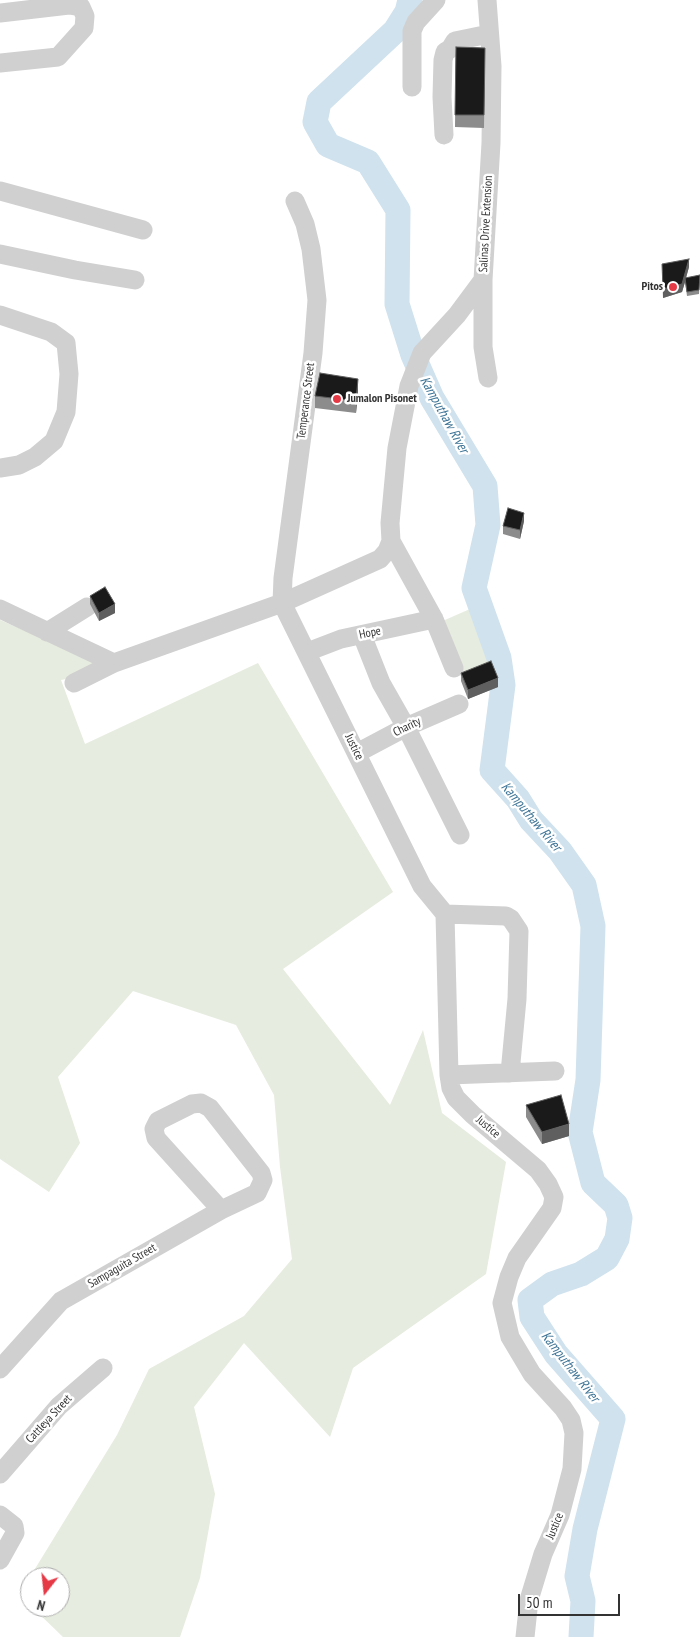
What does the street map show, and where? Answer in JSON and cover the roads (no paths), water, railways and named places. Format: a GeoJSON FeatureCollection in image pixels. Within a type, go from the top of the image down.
{"type":"FeatureCollection","features":[{"type":"Feature","properties":{"kind":"street"},"geometry":{"type":"LineString","coordinates":[[412,87],[412,31],[416,22],[436,0]]}},
{"type":"Feature","properties":{"kind":"street","name":"Salinas Drive Extension"},"geometry":{"type":"LineString","coordinates":[[391,542],[390,524],[397,448],[409,386],[422,353],[457,315],[483,280],[490,143],[490,43],[487,0]]}},
{"type":"Feature","properties":{"kind":"street"},"geometry":{"type":"LineString","coordinates":[[0,13],[69,5],[81,8],[85,16],[84,28],[58,57],[0,63]]}},
{"type":"Feature","properties":{"kind":"street"},"geometry":{"type":"LineString","coordinates":[[444,135],[443,60],[445,52],[450,49],[459,53],[490,43]]}},
{"type":"Feature","properties":{"kind":"street"},"geometry":{"type":"LineString","coordinates":[[0,191],[143,230]]}},
{"type":"Feature","properties":{"kind":"street","name":"Temperance Street"},"geometry":{"type":"LineString","coordinates":[[282,603],[283,578],[313,353],[318,300],[305,224],[295,201]]}},
{"type":"Feature","properties":{"kind":"street"},"geometry":{"type":"LineString","coordinates":[[0,254],[75,270],[135,280]]}},
{"type":"Feature","properties":{"kind":"street"},"geometry":{"type":"LineString","coordinates":[[483,280],[483,347],[488,378]]}},
{"type":"Feature","properties":{"kind":"street"},"geometry":{"type":"LineString","coordinates":[[0,314],[51,332],[66,343],[69,374],[66,412],[54,441],[34,457],[19,465],[0,468]]}},
{"type":"Feature","properties":{"kind":"street"},"geometry":{"type":"LineString","coordinates":[[74,683],[114,663],[282,603],[380,559],[387,551],[391,542]]}},
{"type":"Feature","properties":{"kind":"street"},"geometry":{"type":"LineString","coordinates":[[391,542],[434,619],[454,668]]}},
{"type":"Feature","properties":{"kind":"street","name":"Justice"},"geometry":{"type":"LineString","coordinates":[[282,603],[422,886],[446,914],[449,1075],[451,1088],[456,1098],[472,1115],[538,1170],[554,1197],[552,1208],[517,1258],[509,1276],[502,1303],[510,1336],[532,1374],[564,1408],[571,1420],[574,1433],[572,1469],[560,1515],[543,1554],[529,1600],[525,1637]]}},
{"type":"Feature","properties":{"kind":"street"},"geometry":{"type":"LineString","coordinates":[[47,632],[87,607]]}},
{"type":"Feature","properties":{"kind":"street"},"geometry":{"type":"LineString","coordinates":[[0,609],[114,663]]}},
{"type":"Feature","properties":{"kind":"street","name":"Hope"},"geometry":{"type":"LineString","coordinates":[[307,652],[341,640],[434,619]]}},
{"type":"Feature","properties":{"kind":"street"},"geometry":{"type":"LineString","coordinates":[[362,635],[381,683],[406,727],[460,835]]}},
{"type":"Feature","properties":{"kind":"street","name":"Charity"},"geometry":{"type":"LineString","coordinates":[[357,753],[406,727],[459,704]]}},
{"type":"Feature","properties":{"kind":"street"},"geometry":{"type":"LineString","coordinates":[[446,914],[506,916],[512,919],[519,931],[517,999],[510,1073]]}},
{"type":"Feature","properties":{"kind":"street"},"geometry":{"type":"LineString","coordinates":[[449,1075],[555,1072]]}},
{"type":"Feature","properties":{"kind":"street","name":"Sampaguita Street"},"geometry":{"type":"LineString","coordinates":[[0,1369],[60,1301],[221,1210],[257,1193],[263,1180],[261,1173],[210,1108],[201,1103],[192,1104],[158,1121],[154,1128],[156,1138],[221,1210]]}},
{"type":"Feature","properties":{"kind":"street","name":"Cattleya Street"},"geometry":{"type":"LineString","coordinates":[[0,1474],[59,1406],[103,1368]]}},
{"type":"Feature","properties":{"kind":"street"},"geometry":{"type":"LineString","coordinates":[[0,1515],[14,1526],[14,1533],[0,1560]]}},
{"type":"Feature","properties":{"kind":"waterway","name":"Kamputhaw River"},"geometry":{"type":"LineString","coordinates":[[410,0],[407,12],[395,31],[319,102],[315,122],[328,145],[368,162],[398,210],[397,304],[413,355],[432,398],[485,486],[488,525],[474,588],[499,658],[503,685],[492,770],[518,799],[531,820],[560,851],[584,885],[593,926],[588,1080],[580,1132],[593,1183],[616,1205],[620,1218],[617,1239],[607,1258],[581,1274],[552,1284],[530,1300],[532,1317],[556,1354],[613,1419],[585,1529],[577,1576],[583,1601],[581,1637]]}},
{"type":"Feature","properties":{"kind":"place","name":"Pitos"},"geometry":{"type":"Point","coordinates":[673,287]}},
{"type":"Feature","properties":{"kind":"place","name":"Jumalon Pisonet"},"geometry":{"type":"Point","coordinates":[337,399]}}]}
